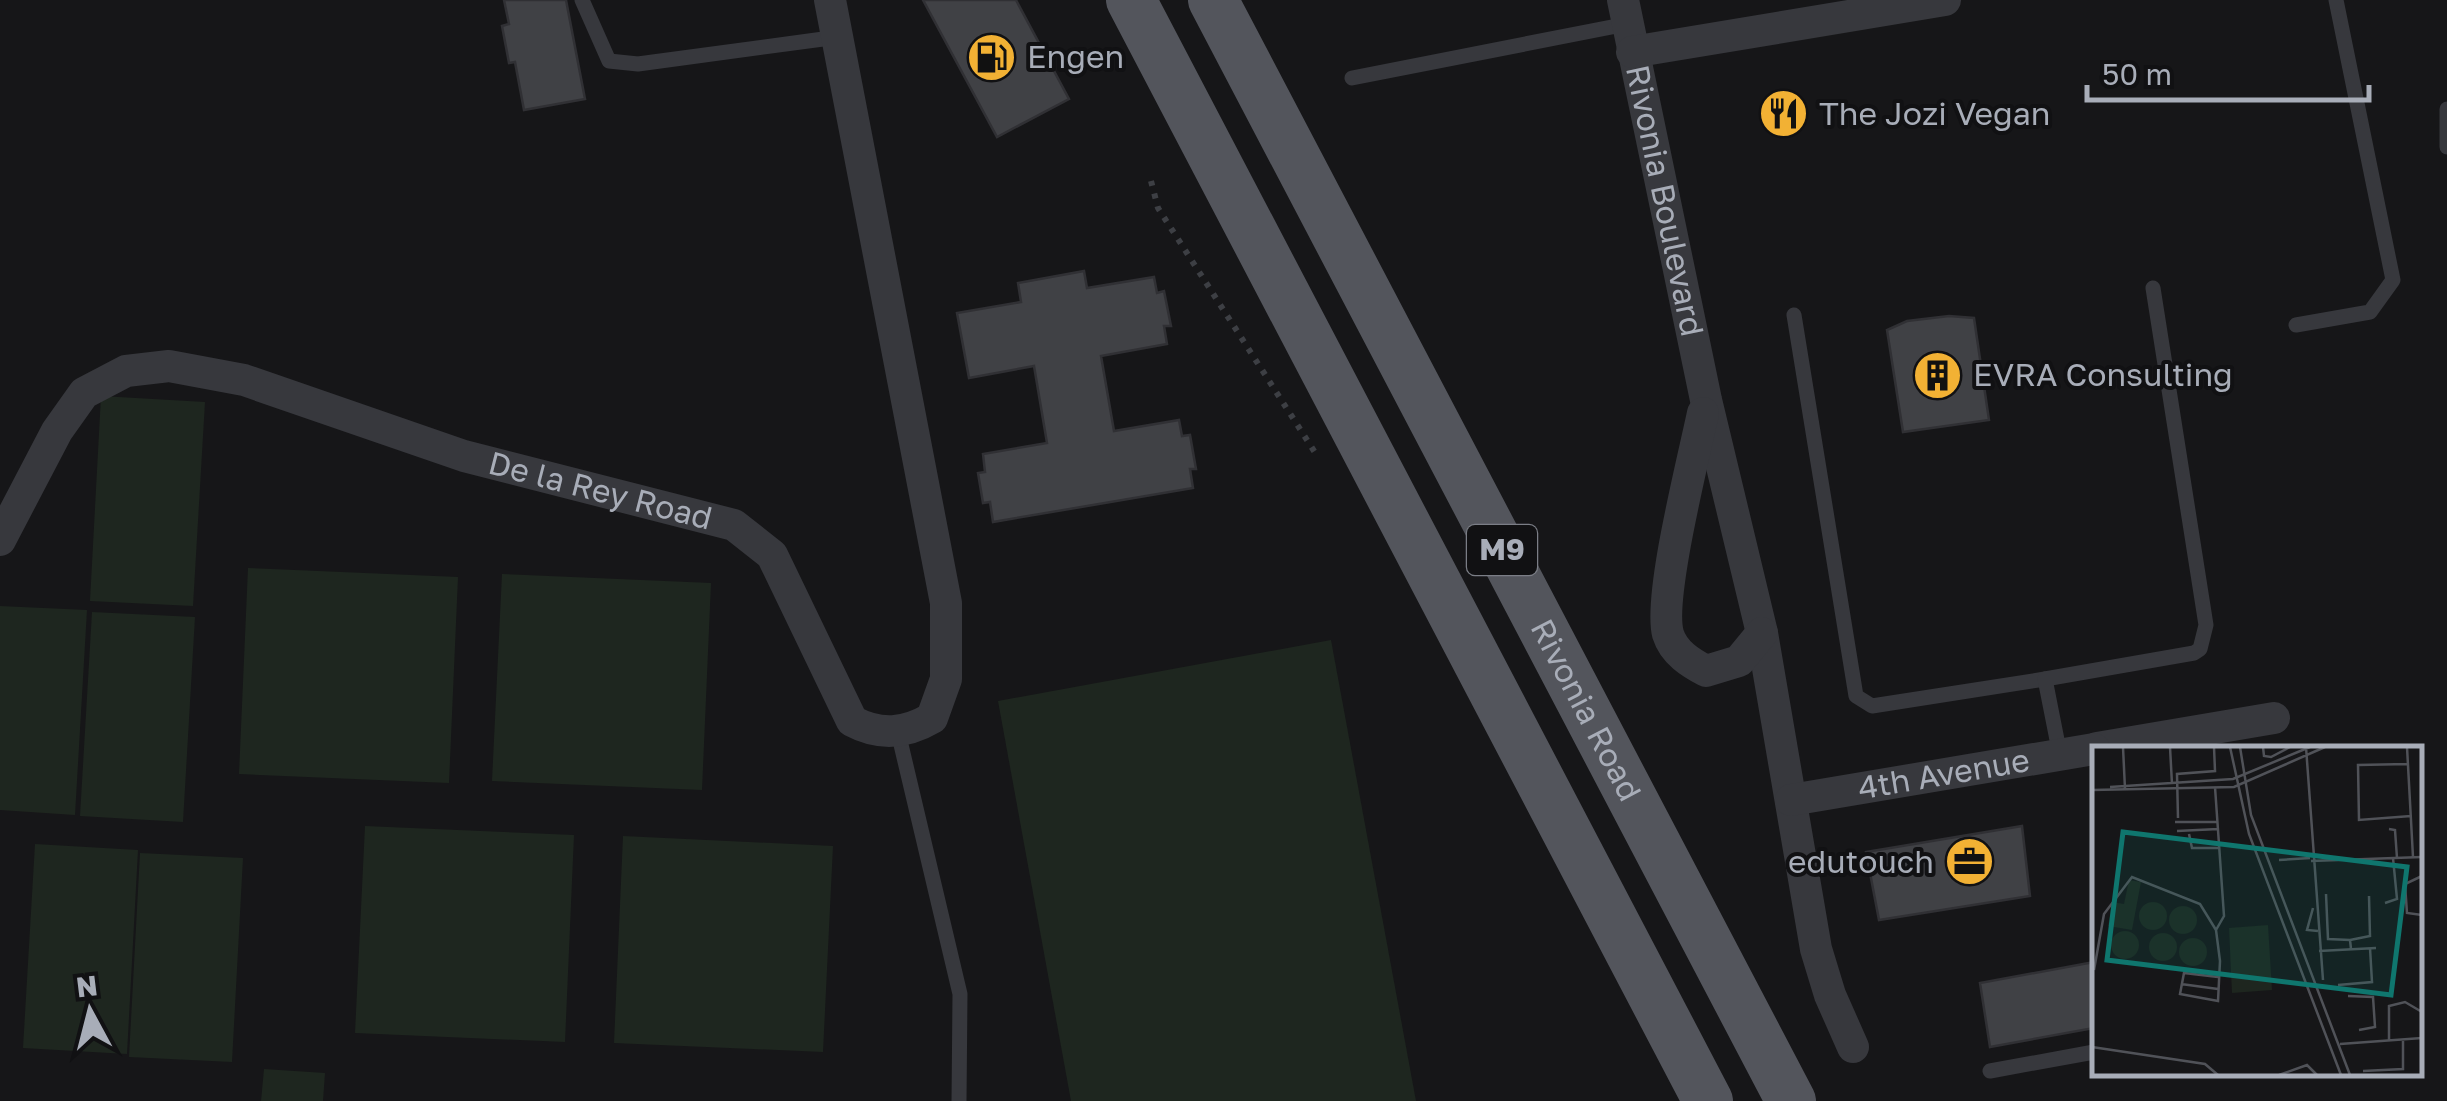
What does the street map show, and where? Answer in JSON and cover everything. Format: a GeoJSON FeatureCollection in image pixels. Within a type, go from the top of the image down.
{"type":"FeatureCollection","features":[{"type":"Feature","properties":{"kind":"main road","name":"M9"},"geometry":{"type":"LineString","coordinates":[[1131,0],[1708,1101]]}},
{"type":"Feature","properties":{"kind":"main road","name":"Rivonia Road"},"geometry":{"type":"LineString","coordinates":[[1213,0],[1791,1101]]}},
{"type":"Feature","properties":{"kind":"street"},"geometry":{"type":"LineString","coordinates":[[830,0],[946,602],[943,696],[932,718],[898,732]]}},
{"type":"Feature","properties":{"kind":"street"},"geometry":{"type":"LineString","coordinates":[[1627,26],[1945,0]]}},
{"type":"Feature","properties":{"kind":"street","name":"Rivonia Boulevard"},"geometry":{"type":"LineString","coordinates":[[1627,26],[1706,400],[1762,633],[1816,949],[1830,995],[1853,1047]]}},
{"type":"Feature","properties":{"kind":"street","name":"De la Rey Road"},"geometry":{"type":"LineString","coordinates":[[0,540],[57,431],[84,393],[126,371],[170,366],[244,380],[464,456],[734,525],[772,555],[785,576],[841,706],[852,721],[868,730],[898,732]]}},
{"type":"Feature","properties":{"kind":"street","name":"Rivonia Boulevard"},"geometry":{"type":"LineString","coordinates":[[1706,400],[1674,559],[1668,634],[1676,649],[1706,671],[1739,661],[1762,633]]}},
{"type":"Feature","properties":{"kind":"street","name":"4th Avenue"},"geometry":{"type":"LineString","coordinates":[[2133,746],[2218,739],[2274,718]]}},
{"type":"Feature","properties":{"kind":"street","name":"4th Avenue"},"geometry":{"type":"LineString","coordinates":[[1791,800],[2092,750]]}},
{"type":"Feature","properties":{"kind":"lane"},"geometry":{"type":"LineString","coordinates":[[582,0],[609,61],[638,64],[838,37]]}},
{"type":"Feature","properties":{"kind":"lane"},"geometry":{"type":"LineString","coordinates":[[2296,325],[2370,312],[2393,280],[2336,0]]}},
{"type":"Feature","properties":{"kind":"lane"},"geometry":{"type":"LineString","coordinates":[[1352,78],[1627,26]]}},
{"type":"Feature","properties":{"kind":"lane"},"geometry":{"type":"LineString","coordinates":[[2447,109],[2447,147]]}},
{"type":"Feature","properties":{"kind":"lane"},"geometry":{"type":"LineString","coordinates":[[1794,315],[1856,696],[1872,706],[2194,653],[2203,642],[2206,625],[2195,545],[2153,288]]}},
{"type":"Feature","properties":{"kind":"lane"},"geometry":{"type":"LineString","coordinates":[[2045,679],[2060,755]]}},
{"type":"Feature","properties":{"kind":"lane"},"geometry":{"type":"LineString","coordinates":[[898,732],[960,994],[959,1101]]}},
{"type":"Feature","properties":{"kind":"lane"},"geometry":{"type":"LineString","coordinates":[[1990,1071],[2092,1052]]}},
{"type":"Feature","properties":{"kind":"shaded area"},"geometry":{"type":"Polygon","coordinates":[[[101,396],[205,402],[193,606],[90,601],[101,396]]]}},
{"type":"Feature","properties":{"kind":"shaded area"},"geometry":{"type":"Polygon","coordinates":[[[248,568],[458,577],[449,783],[239,774],[248,568]]]}},
{"type":"Feature","properties":{"kind":"shaded area"},"geometry":{"type":"Polygon","coordinates":[[[502,574],[711,583],[702,790],[492,781],[502,574]]]}},
{"type":"Feature","properties":{"kind":"shaded area"},"geometry":{"type":"Polygon","coordinates":[[[0,606],[87,610],[75,815],[0,810],[0,606]]]}},
{"type":"Feature","properties":{"kind":"shaded area"},"geometry":{"type":"Polygon","coordinates":[[[92,612],[195,617],[183,822],[80,816],[92,612]]]}},
{"type":"Feature","properties":{"kind":"shaded area"},"geometry":{"type":"Polygon","coordinates":[[[1331,640],[1416,1101],[1071,1101],[998,701],[1331,640]]]}},
{"type":"Feature","properties":{"kind":"shaded area"},"geometry":{"type":"Polygon","coordinates":[[[365,826],[574,835],[565,1042],[355,1033],[365,826]]]}},
{"type":"Feature","properties":{"kind":"shaded area"},"geometry":{"type":"Polygon","coordinates":[[[623,836],[833,846],[823,1052],[614,1043],[623,836]]]}},
{"type":"Feature","properties":{"kind":"shaded area"},"geometry":{"type":"Polygon","coordinates":[[[35,844],[138,850],[127,1054],[23,1048],[35,844]]]}},
{"type":"Feature","properties":{"kind":"shaded area"},"geometry":{"type":"Polygon","coordinates":[[[140,853],[243,858],[232,1062],[129,1057],[140,853]]]}},
{"type":"Feature","properties":{"kind":"shaded area"},"geometry":{"type":"Polygon","coordinates":[[[264,1069],[325,1073],[323,1101],[261,1101],[264,1069]]]}},
{"type":"Feature","properties":{"kind":"building"},"geometry":{"type":"Polygon","coordinates":[[[504,0],[566,0],[585,99],[524,110],[515,62],[509,63],[502,26],[509,24],[504,0]]]}},
{"type":"Feature","properties":{"kind":"building"},"geometry":{"type":"Polygon","coordinates":[[[923,0],[1016,0],[1069,99],[997,137],[923,0]]]}},
{"type":"Feature","properties":{"kind":"building"},"geometry":{"type":"Polygon","coordinates":[[[1084,271],[1087,288],[1154,277],[1157,293],[1164,291],[1171,326],[1164,326],[1167,344],[1101,356],[1114,431],[1179,420],[1182,436],[1190,435],[1196,469],[1190,469],[1193,488],[993,522],[990,502],[983,503],[978,473],[985,472],[983,454],[1047,443],[1034,366],[969,378],[957,313],[1021,302],[1018,283],[1084,271]]]}},
{"type":"Feature","properties":{"kind":"building","name":"EVRA Consulting"},"geometry":{"type":"Polygon","coordinates":[[[1949,316],[1974,318],[1989,420],[1903,432],[1887,330],[1907,321],[1949,316]]]}},
{"type":"Feature","properties":{"kind":"building"},"geometry":{"type":"Polygon","coordinates":[[[2022,826],[2030,896],[1879,920],[1866,852],[2022,826]]]}},
{"type":"Feature","properties":{"kind":"building"},"geometry":{"type":"Polygon","coordinates":[[[2092,962],[2092,1028],[1990,1047],[1980,983],[2092,962]]]}},
{"type":"Feature","properties":{"kind":"place","name":"Engen"},"geometry":{"type":"Point","coordinates":[992,57]}},
{"type":"Feature","properties":{"kind":"place","name":"The Jozi Vegan"},"geometry":{"type":"Point","coordinates":[1784,114]}},
{"type":"Feature","properties":{"kind":"place","name":"EVRA Consulting"},"geometry":{"type":"Point","coordinates":[1938,375]}},
{"type":"Feature","properties":{"kind":"place","name":"edutouch"},"geometry":{"type":"Point","coordinates":[1969,862]}}]}
